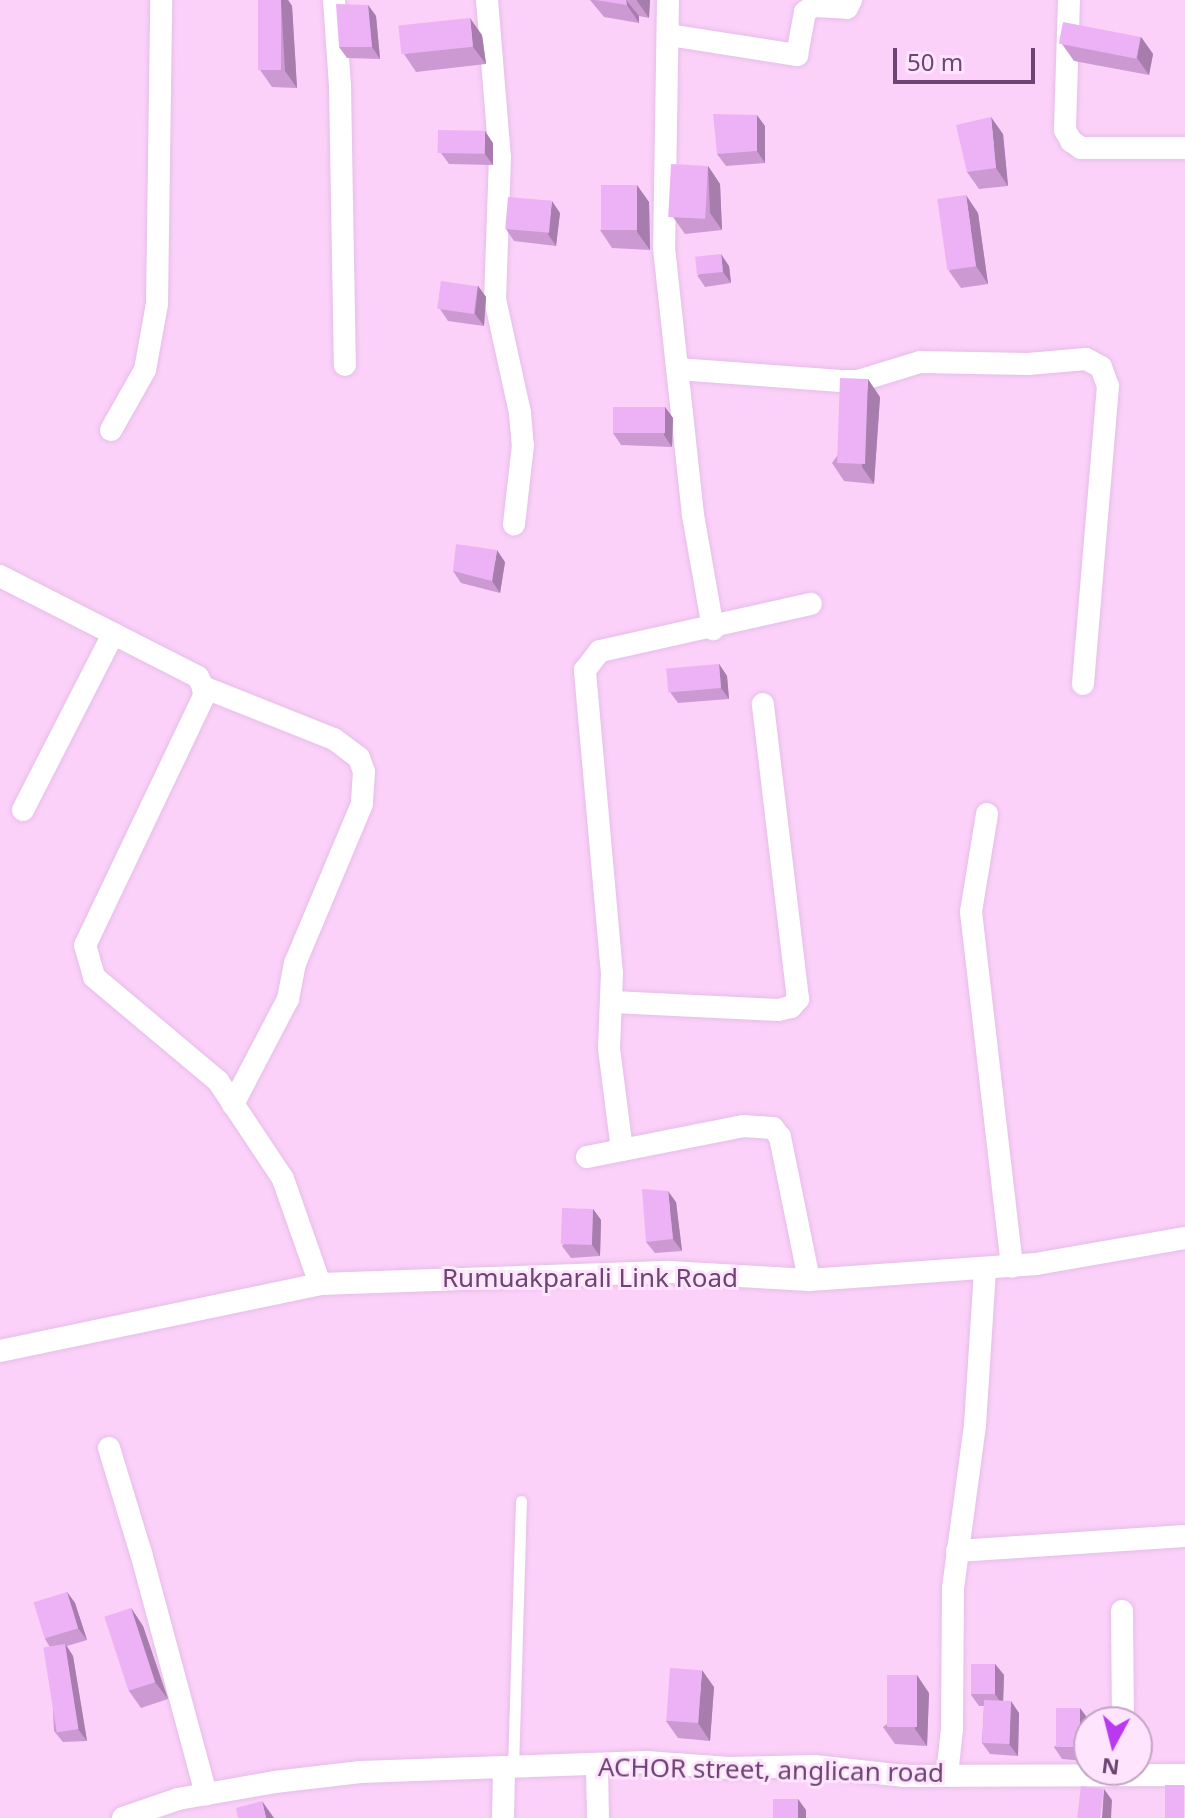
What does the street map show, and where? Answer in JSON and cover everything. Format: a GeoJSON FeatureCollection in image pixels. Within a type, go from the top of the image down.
{"type":"FeatureCollection","features":[{"type":"Feature","properties":{"kind":"street"},"geometry":{"type":"LineString","coordinates":[[111,430],[145,370],[157,304],[161,0]]}},
{"type":"Feature","properties":{"kind":"street"},"geometry":{"type":"LineString","coordinates":[[334,0],[340,86],[345,365]]}},
{"type":"Feature","properties":{"kind":"street"},"geometry":{"type":"LineString","coordinates":[[487,0],[500,157],[495,299],[520,413],[523,445],[514,524]]}},
{"type":"Feature","properties":{"kind":"street"},"geometry":{"type":"LineString","coordinates":[[668,0],[664,248],[693,515],[713,629]]}},
{"type":"Feature","properties":{"kind":"street"},"geometry":{"type":"LineString","coordinates":[[669,35],[797,55],[800,53],[805,12],[814,6],[847,8],[851,0]]}},
{"type":"Feature","properties":{"kind":"street"},"geometry":{"type":"LineString","coordinates":[[1069,0],[1065,130],[1071,141],[1081,148],[1185,148]]}},
{"type":"Feature","properties":{"kind":"street"},"geometry":{"type":"LineString","coordinates":[[678,369],[850,381],[920,362],[1028,364],[1086,359],[1101,367],[1108,386],[1083,684]]}},
{"type":"Feature","properties":{"kind":"street"},"geometry":{"type":"LineString","coordinates":[[0,576],[198,677],[203,687],[204,696],[85,945],[94,977],[218,1081],[283,1179],[320,1284]]}},
{"type":"Feature","properties":{"kind":"street"},"geometry":{"type":"LineString","coordinates":[[622,1150],[609,1048],[613,1002],[585,670],[600,651],[713,629],[811,604]]}},
{"type":"Feature","properties":{"kind":"street"},"geometry":{"type":"LineString","coordinates":[[23,810],[113,634]]}},
{"type":"Feature","properties":{"kind":"street"},"geometry":{"type":"LineString","coordinates":[[203,687],[334,739],[359,758],[364,772],[362,804],[295,963],[288,999],[233,1104]]}},
{"type":"Feature","properties":{"kind":"street"},"geometry":{"type":"LineString","coordinates":[[613,1002],[778,1010],[791,1007],[798,999],[763,704]]}},
{"type":"Feature","properties":{"kind":"street"},"geometry":{"type":"LineString","coordinates":[[987,814],[971,912],[1012,1267]]}},
{"type":"Feature","properties":{"kind":"street"},"geometry":{"type":"LineString","coordinates":[[587,1157],[743,1126],[773,1128],[780,1137],[809,1280]]}},
{"type":"Feature","properties":{"kind":"street","name":"Rumuakparali Link Road"},"geometry":{"type":"LineString","coordinates":[[0,1351],[320,1284],[670,1272],[809,1280],[1012,1267],[1185,1238]]}},
{"type":"Feature","properties":{"kind":"street"},"geometry":{"type":"LineString","coordinates":[[947,1775],[952,1729],[957,1551],[975,1425],[985,1269]]}},
{"type":"Feature","properties":{"kind":"street"},"geometry":{"type":"LineString","coordinates":[[109,1448],[141,1553],[206,1794]]}},
{"type":"Feature","properties":{"kind":"street"},"geometry":{"type":"LineString","coordinates":[[957,1551],[1185,1536]]}},
{"type":"Feature","properties":{"kind":"street"},"geometry":{"type":"LineString","coordinates":[[1122,1611],[1123,1706]]}},
{"type":"Feature","properties":{"kind":"street","name":"ACHOR street, anglican road"},"geometry":{"type":"LineString","coordinates":[[123,1818],[178,1799],[360,1772],[647,1762],[729,1768],[814,1766],[904,1776],[1073,1774]]}},
{"type":"Feature","properties":{"kind":"street"},"geometry":{"type":"LineString","coordinates":[[597,1766],[598,1818]]}},
{"type":"Feature","properties":{"kind":"street"},"geometry":{"type":"LineString","coordinates":[[503,1818],[508,1769]]}},
{"type":"Feature","properties":{"kind":"street","name":"ACHOR street, anglican road"},"geometry":{"type":"LineString","coordinates":[[1153,1774],[1185,1775]]}},
{"type":"Feature","properties":{"kind":"lane"},"geometry":{"type":"LineString","coordinates":[[508,1769],[521,1501]]}},
{"type":"Feature","properties":{"kind":"shaded area"},"geometry":{"type":"Polygon","coordinates":[[[0,0],[1185,0],[1185,1818],[0,1818],[0,0]]]}},
{"type":"Feature","properties":{"kind":"building"},"geometry":{"type":"Polygon","coordinates":[[[258,0],[281,0],[281,70],[258,70],[258,0]]]}},
{"type":"Feature","properties":{"kind":"building"},"geometry":{"type":"Polygon","coordinates":[[[595,0],[626,0],[627,5],[595,0]]]}},
{"type":"Feature","properties":{"kind":"building"},"geometry":{"type":"Polygon","coordinates":[[[336,4],[368,5],[372,47],[339,47],[336,4]]]}},
{"type":"Feature","properties":{"kind":"building"},"geometry":{"type":"Polygon","coordinates":[[[470,18],[473,47],[401,54],[398,26],[470,18]]]}},
{"type":"Feature","properties":{"kind":"building"},"geometry":{"type":"Polygon","coordinates":[[[1063,22],[1141,37],[1136,59],[1059,44],[1063,22]]]}},
{"type":"Feature","properties":{"kind":"building"},"geometry":{"type":"Polygon","coordinates":[[[713,114],[757,115],[757,151],[717,154],[713,114]]]}},
{"type":"Feature","properties":{"kind":"building"},"geometry":{"type":"Polygon","coordinates":[[[991,117],[996,168],[967,172],[956,125],[991,117]]]}},
{"type":"Feature","properties":{"kind":"building"},"geometry":{"type":"Polygon","coordinates":[[[438,130],[485,131],[485,154],[438,153],[438,130]]]}},
{"type":"Feature","properties":{"kind":"building"},"geometry":{"type":"Polygon","coordinates":[[[671,164],[708,166],[705,219],[668,217],[671,164]]]}},
{"type":"Feature","properties":{"kind":"building"},"geometry":{"type":"Polygon","coordinates":[[[601,185],[637,185],[637,230],[601,230],[601,185]]]}},
{"type":"Feature","properties":{"kind":"building"},"geometry":{"type":"Polygon","coordinates":[[[966,195],[976,266],[947,270],[937,199],[966,195]]]}},
{"type":"Feature","properties":{"kind":"building"},"geometry":{"type":"Polygon","coordinates":[[[508,197],[552,201],[549,233],[505,229],[508,197]]]}},
{"type":"Feature","properties":{"kind":"building"},"geometry":{"type":"Polygon","coordinates":[[[721,254],[723,272],[697,275],[695,257],[721,254]]]}},
{"type":"Feature","properties":{"kind":"building"},"geometry":{"type":"Polygon","coordinates":[[[441,281],[478,286],[474,314],[437,309],[441,281]]]}},
{"type":"Feature","properties":{"kind":"building"},"geometry":{"type":"Polygon","coordinates":[[[840,378],[868,379],[865,464],[837,463],[840,378]]]}},
{"type":"Feature","properties":{"kind":"building"},"geometry":{"type":"Polygon","coordinates":[[[613,407],[665,407],[665,433],[613,433],[613,407]]]}},
{"type":"Feature","properties":{"kind":"building"},"geometry":{"type":"Polygon","coordinates":[[[456,544],[497,550],[492,581],[453,571],[456,544]]]}},
{"type":"Feature","properties":{"kind":"building"},"geometry":{"type":"Polygon","coordinates":[[[719,664],[721,688],[668,693],[666,669],[719,664]]]}},
{"type":"Feature","properties":{"kind":"building"},"geometry":{"type":"Polygon","coordinates":[[[642,1189],[668,1191],[673,1239],[646,1242],[642,1189]]]}},
{"type":"Feature","properties":{"kind":"building"},"geometry":{"type":"Polygon","coordinates":[[[562,1208],[593,1209],[592,1245],[561,1244],[562,1208]]]}},
{"type":"Feature","properties":{"kind":"building"},"geometry":{"type":"Polygon","coordinates":[[[67,1592],[78,1628],[45,1639],[34,1602],[67,1592]]]}},
{"type":"Feature","properties":{"kind":"building"},"geometry":{"type":"Polygon","coordinates":[[[131,1608],[155,1682],[128,1691],[104,1617],[131,1608]]]}},
{"type":"Feature","properties":{"kind":"building"},"geometry":{"type":"Polygon","coordinates":[[[65,1644],[78,1729],[57,1732],[43,1647],[65,1644]]]}},
{"type":"Feature","properties":{"kind":"building"},"geometry":{"type":"Polygon","coordinates":[[[971,1664],[995,1664],[995,1694],[971,1694],[971,1664]]]}},
{"type":"Feature","properties":{"kind":"building"},"geometry":{"type":"Polygon","coordinates":[[[670,1668],[702,1670],[698,1723],[666,1721],[670,1668]]]}},
{"type":"Feature","properties":{"kind":"building"},"geometry":{"type":"Polygon","coordinates":[[[887,1675],[917,1675],[917,1727],[887,1727],[887,1675]]]}},
{"type":"Feature","properties":{"kind":"building"},"geometry":{"type":"Polygon","coordinates":[[[984,1700],[1011,1701],[1009,1744],[982,1743],[984,1700]]]}},
{"type":"Feature","properties":{"kind":"building"},"geometry":{"type":"Polygon","coordinates":[[[1056,1708],[1073,1708],[1073,1747],[1056,1747],[1056,1708]]]}},
{"type":"Feature","properties":{"kind":"building"},"geometry":{"type":"Polygon","coordinates":[[[1165,1785],[1184,1785],[1184,1818],[1165,1818],[1165,1785]]]}},
{"type":"Feature","properties":{"kind":"building"},"geometry":{"type":"Polygon","coordinates":[[[1081,1786],[1104,1789],[1100,1818],[1077,1818],[1081,1786]]]}},
{"type":"Feature","properties":{"kind":"building"},"geometry":{"type":"Polygon","coordinates":[[[773,1799],[798,1799],[798,1818],[773,1818],[773,1799]]]}},
{"type":"Feature","properties":{"kind":"building"},"geometry":{"type":"Polygon","coordinates":[[[262,1801],[266,1818],[238,1818],[236,1808],[262,1801]]]}}]}
